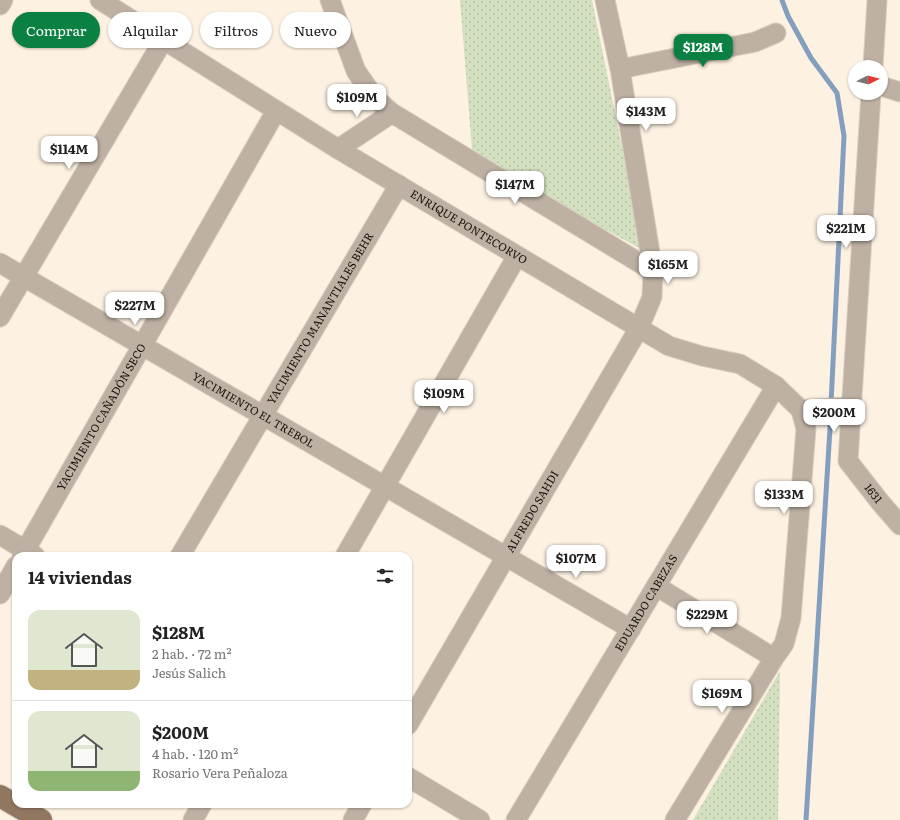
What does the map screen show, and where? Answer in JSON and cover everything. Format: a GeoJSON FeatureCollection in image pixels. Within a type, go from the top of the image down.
{"type":"FeatureCollection","features":[{"type":"Feature","properties":{"kind":"main road"},"geometry":{"type":"LineString","coordinates":[[0,796],[12,801]]}},
{"type":"Feature","properties":{"kind":"street"},"geometry":{"type":"LineString","coordinates":[[0,5],[3,0]]}},
{"type":"Feature","properties":{"kind":"street","name":"ENRIQUE PONTECORVO"},"geometry":{"type":"LineString","coordinates":[[100,0],[120,12]]}},
{"type":"Feature","properties":{"kind":"street"},"geometry":{"type":"LineString","coordinates":[[330,0],[356,71],[374,97],[392,113],[653,271]]}},
{"type":"Feature","properties":{"kind":"street"},"geometry":{"type":"LineString","coordinates":[[605,0],[620,69],[653,271]]}},
{"type":"Feature","properties":{"kind":"street"},"geometry":{"type":"LineString","coordinates":[[873,60],[877,0]]}},
{"type":"Feature","properties":{"kind":"street"},"geometry":{"type":"LineString","coordinates":[[620,69],[755,42],[776,33]]}},
{"type":"Feature","properties":{"kind":"street"},"geometry":{"type":"LineString","coordinates":[[0,317],[159,48]]}},
{"type":"Feature","properties":{"kind":"street","name":"ENRIQUE PONTECORVO"},"geometry":{"type":"LineString","coordinates":[[178,48],[338,149],[669,346],[702,356],[740,364],[776,386],[800,410]]}},
{"type":"Feature","properties":{"kind":"street"},"geometry":{"type":"LineString","coordinates":[[888,88],[900,92]]}},
{"type":"Feature","properties":{"kind":"street"},"geometry":{"type":"LineString","coordinates":[[675,820],[784,644],[791,618],[806,429],[800,410],[851,407],[871,100]]}},
{"type":"Feature","properties":{"kind":"street","name":"YACIMIENTO CAÑADÓN SECO"},"geometry":{"type":"LineString","coordinates":[[27,552],[142,345],[276,110]]}},
{"type":"Feature","properties":{"kind":"street"},"geometry":{"type":"LineString","coordinates":[[338,149],[392,113]]}},
{"type":"Feature","properties":{"kind":"street","name":"YACIMIENTO MANANTIALES BEHR"},"geometry":{"type":"LineString","coordinates":[[182,552],[399,185]]}},
{"type":"Feature","properties":{"kind":"street"},"geometry":{"type":"LineString","coordinates":[[347,552],[517,256]]}},
{"type":"Feature","properties":{"kind":"street","name":"YACIMIENTO EL TREBOL"},"geometry":{"type":"LineString","coordinates":[[0,263],[631,629]]}},
{"type":"Feature","properties":{"kind":"street","name":"ALFREDO SAHDI"},"geometry":{"type":"LineString","coordinates":[[412,718],[639,328],[652,297],[653,271]]}},
{"type":"Feature","properties":{"kind":"street","name":"EDUARDO CABEZAS"},"geometry":{"type":"LineString","coordinates":[[516,820],[776,386]]}},
{"type":"Feature","properties":{"kind":"street","name":"1631"},"geometry":{"type":"LineString","coordinates":[[851,407],[848,461],[900,525]]}},
{"type":"Feature","properties":{"kind":"street"},"geometry":{"type":"LineString","coordinates":[[0,535],[19,552]]}},
{"type":"Feature","properties":{"kind":"street","name":"YACIMIENTO CAÑADÓN SECO"},"geometry":{"type":"LineString","coordinates":[[0,594],[12,576]]}},
{"type":"Feature","properties":{"kind":"street"},"geometry":{"type":"LineString","coordinates":[[656,586],[774,658]]}},
{"type":"Feature","properties":{"kind":"street"},"geometry":{"type":"LineString","coordinates":[[412,780],[480,820]]}},
{"type":"Feature","properties":{"kind":"street"},"geometry":{"type":"LineString","coordinates":[[193,820],[200,808]]}},
{"type":"Feature","properties":{"kind":"street"},"geometry":{"type":"LineString","coordinates":[[353,820],[360,808]]}},
{"type":"Feature","properties":{"kind":"green space"},"geometry":{"type":"Polygon","coordinates":[[[460,0],[592,0],[643,250],[591,222],[472,150],[460,0]]]}},
{"type":"Feature","properties":{"kind":"green space"},"geometry":{"type":"Polygon","coordinates":[[[780,671],[778,820],[693,820],[780,671]]]}},
{"type":"Feature","properties":{"kind":"waterway"},"geometry":{"type":"LineString","coordinates":[[782,0],[788,16],[811,58],[837,93],[844,136],[831,404]]}},
{"type":"Feature","properties":{"kind":"waterway"},"geometry":{"type":"LineString","coordinates":[[806,820],[831,412]]}}]}
